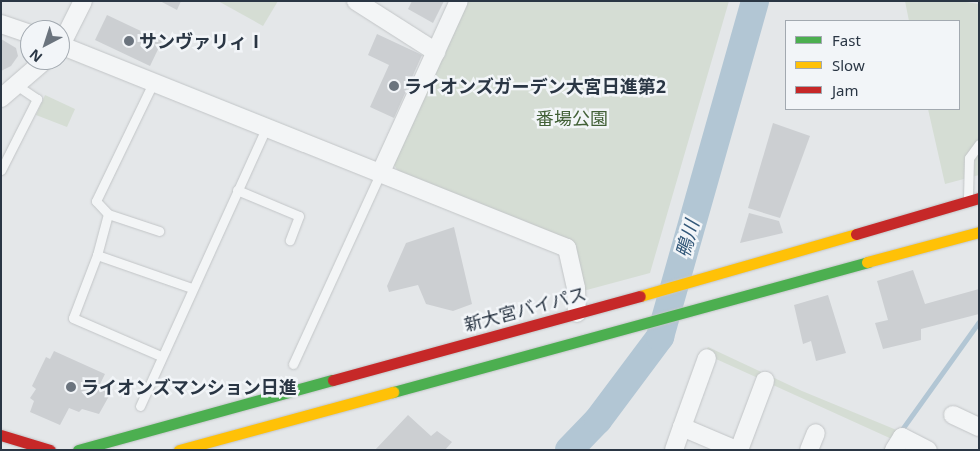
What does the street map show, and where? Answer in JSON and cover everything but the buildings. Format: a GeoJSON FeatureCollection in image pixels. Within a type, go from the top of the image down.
{"type":"FeatureCollection","features":[{"type":"Feature","properties":{"kind":"main road","name":"新大宮バイパス"},"geometry":{"type":"LineString","coordinates":[[78,450],[620,302],[973,199]]}},
{"type":"Feature","properties":{"kind":"main road"},"geometry":{"type":"LineString","coordinates":[[180,450],[979,232]]}},
{"type":"Feature","properties":{"kind":"main road"},"geometry":{"type":"LineString","coordinates":[[1,435],[50,450]]}},
{"type":"Feature","properties":{"kind":"street"},"geometry":{"type":"LineString","coordinates":[[70,26],[83,1]]}},
{"type":"Feature","properties":{"kind":"street"},"geometry":{"type":"LineString","coordinates":[[356,1],[436,52]]}},
{"type":"Feature","properties":{"kind":"street"},"geometry":{"type":"LineString","coordinates":[[380,174],[459,1]]}},
{"type":"Feature","properties":{"kind":"street"},"geometry":{"type":"LineString","coordinates":[[1,24],[20,31]]}},
{"type":"Feature","properties":{"kind":"street"},"geometry":{"type":"LineString","coordinates":[[70,50],[567,248],[576,288],[578,313]]}},
{"type":"Feature","properties":{"kind":"street"},"geometry":{"type":"LineString","coordinates":[[1,98],[33,70]]}},
{"type":"Feature","properties":{"kind":"street"},"geometry":{"type":"LineString","coordinates":[[674,450],[707,358]]}},
{"type":"Feature","properties":{"kind":"street"},"geometry":{"type":"LineString","coordinates":[[682,427],[737,450],[765,381]]}},
{"type":"Feature","properties":{"kind":"street"},"geometry":{"type":"LineString","coordinates":[[953,415],[979,427]]}},
{"type":"Feature","properties":{"kind":"street"},"geometry":{"type":"LineString","coordinates":[[809,450],[816,433]]}},
{"type":"Feature","properties":{"kind":"street"},"geometry":{"type":"LineString","coordinates":[[894,450],[902,437],[928,450]]}},
{"type":"Feature","properties":{"kind":"lane"},"geometry":{"type":"LineString","coordinates":[[153,83],[96,201],[108,214],[159,231]]}},
{"type":"Feature","properties":{"kind":"lane"},"geometry":{"type":"LineString","coordinates":[[1,170],[37,99],[16,85]]}},
{"type":"Feature","properties":{"kind":"lane"},"geometry":{"type":"LineString","coordinates":[[140,406],[161,356],[266,128]]}},
{"type":"Feature","properties":{"kind":"lane"},"geometry":{"type":"LineString","coordinates":[[973,199],[969,158],[979,144]]}},
{"type":"Feature","properties":{"kind":"lane"},"geometry":{"type":"LineString","coordinates":[[293,364],[380,174]]}},
{"type":"Feature","properties":{"kind":"lane"},"geometry":{"type":"LineString","coordinates":[[237,190],[299,216],[290,240]]}},
{"type":"Feature","properties":{"kind":"lane"},"geometry":{"type":"LineString","coordinates":[[108,214],[97,255],[73,318],[161,356]]}},
{"type":"Feature","properties":{"kind":"lane"},"geometry":{"type":"LineString","coordinates":[[97,255],[192,288]]}},
{"type":"Feature","properties":{"kind":"green space"},"geometry":{"type":"Polygon","coordinates":[[[218,1],[278,1],[263,26],[218,1]]]}},
{"type":"Feature","properties":{"kind":"green space","name":"番場公園"},"geometry":{"type":"Polygon","coordinates":[[[468,1],[729,1],[650,273],[583,291],[570,243],[400,174],[392,162],[468,1]]]}},
{"type":"Feature","properties":{"kind":"green space"},"geometry":{"type":"Polygon","coordinates":[[[905,1],[960,1],[979,4],[979,175],[945,184],[928,110],[960,110],[960,20],[909,20],[905,1]]]}},
{"type":"Feature","properties":{"kind":"green space"},"geometry":{"type":"Polygon","coordinates":[[[45,95],[75,109],[67,127],[36,115],[45,95]]]}},
{"type":"Feature","properties":{"kind":"green space"},"geometry":{"type":"Polygon","coordinates":[[[708,347],[802,391],[899,431],[894,440],[705,354],[708,347]]]}},
{"type":"Feature","properties":{"kind":"waterway","name":"鴨川"},"geometry":{"type":"LineString","coordinates":[[569,450],[598,420],[660,337],[755,1]]}},
{"type":"Feature","properties":{"kind":"waterway"},"geometry":{"type":"LineString","coordinates":[[903,428],[979,322]]}},
{"type":"Feature","properties":{"kind":"traffic: fast"},"geometry":{"type":"LineString","coordinates":[[393,392],[867,262]]}},
{"type":"Feature","properties":{"kind":"traffic: fast"},"geometry":{"type":"LineString","coordinates":[[78,450],[333,380]]}},
{"type":"Feature","properties":{"kind":"traffic: slow"},"geometry":{"type":"LineString","coordinates":[[867,262],[979,232]]}},
{"type":"Feature","properties":{"kind":"traffic: slow"},"geometry":{"type":"LineString","coordinates":[[640,296],[856,234]]}},
{"type":"Feature","properties":{"kind":"traffic: slow"},"geometry":{"type":"LineString","coordinates":[[179,450],[393,392]]}},
{"type":"Feature","properties":{"kind":"traffic: jam"},"geometry":{"type":"LineString","coordinates":[[856,234],[979,198]]}},
{"type":"Feature","properties":{"kind":"traffic: jam"},"geometry":{"type":"LineString","coordinates":[[333,380],[640,296]]}},
{"type":"Feature","properties":{"kind":"traffic: jam"},"geometry":{"type":"LineString","coordinates":[[1,435],[50,450]]}},
{"type":"Feature","properties":{"kind":"place","name":"サンヴァリィⅠ"},"geometry":{"type":"Point","coordinates":[129,41]}},
{"type":"Feature","properties":{"kind":"place","name":"ライオンズガーデン大宮日進第2"},"geometry":{"type":"Point","coordinates":[394,86]}},
{"type":"Feature","properties":{"kind":"place","name":"ライオンズマンション日進"},"geometry":{"type":"Point","coordinates":[71,387]}}]}
